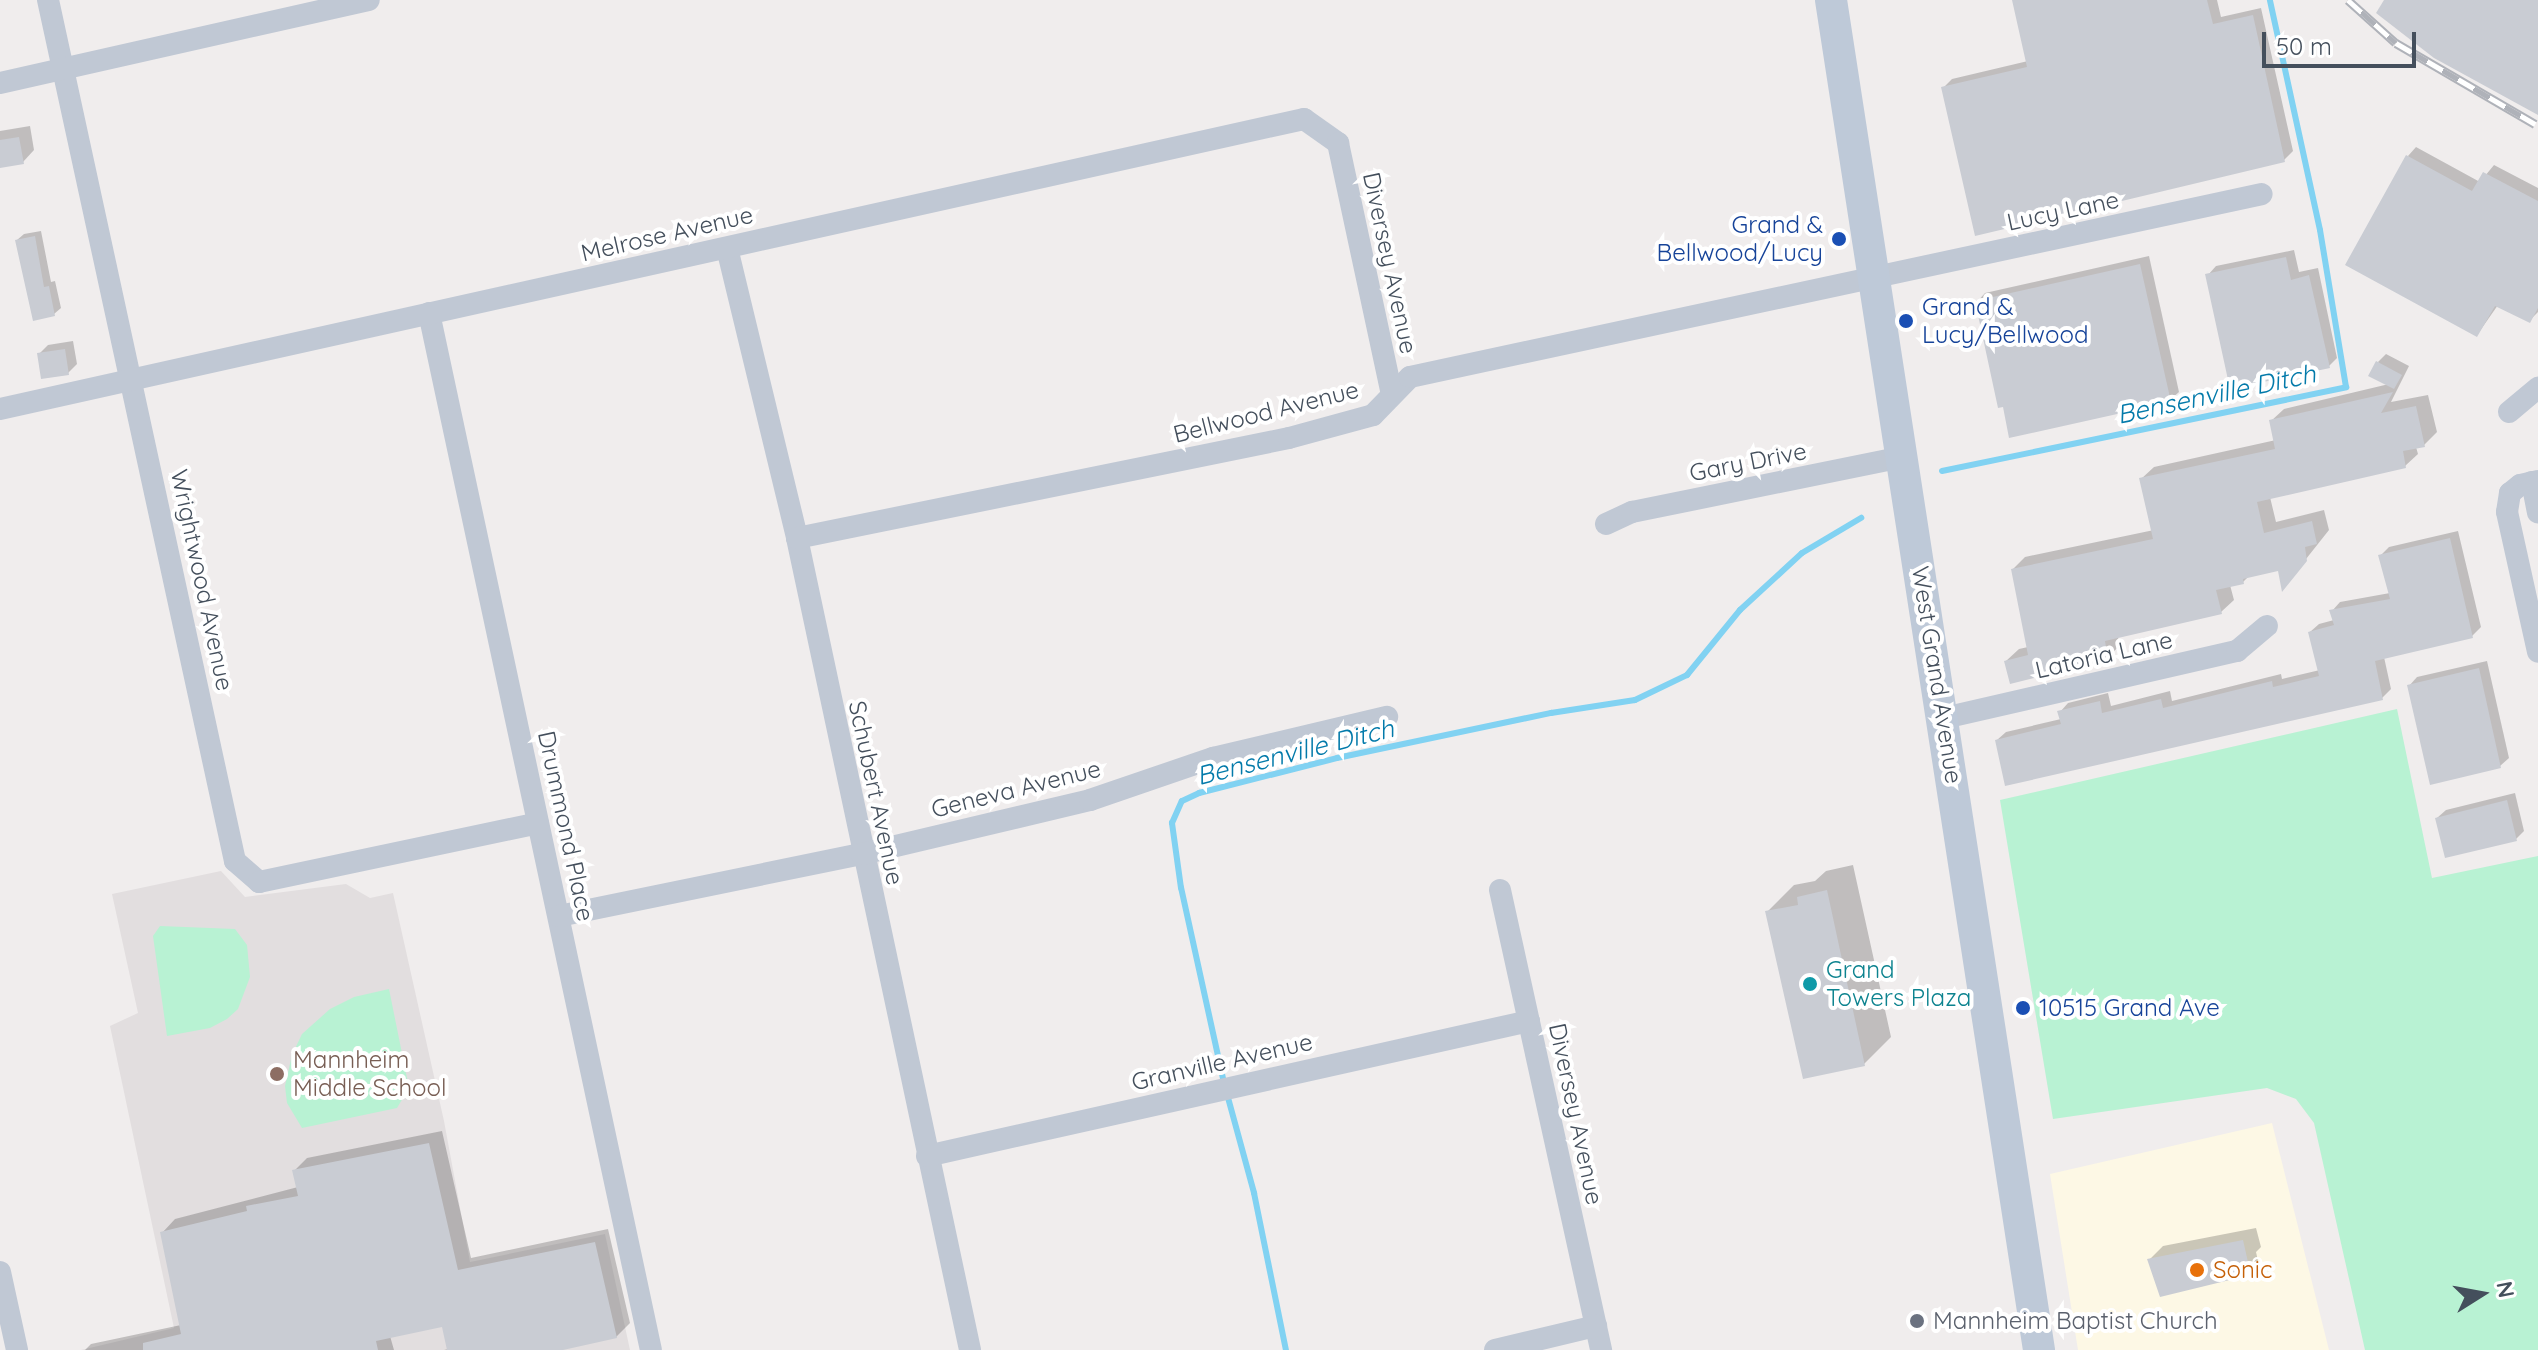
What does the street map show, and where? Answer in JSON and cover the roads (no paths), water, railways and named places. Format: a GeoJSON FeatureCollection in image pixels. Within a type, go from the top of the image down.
{"type":"FeatureCollection","features":[{"type":"Feature","properties":{"kind":"main road","name":"West Grand Avenue"},"geometry":{"type":"LineString","coordinates":[[1831,0],[2039,1350]]}},
{"type":"Feature","properties":{"kind":"street","name":"Wrightwood Avenue"},"geometry":{"type":"LineString","coordinates":[[48,0],[133,379],[235,861],[259,882],[538,823]]}},
{"type":"Feature","properties":{"kind":"street"},"geometry":{"type":"LineString","coordinates":[[0,83],[369,0]]}},
{"type":"Feature","properties":{"kind":"street","name":"Melrose Avenue"},"geometry":{"type":"LineString","coordinates":[[0,409],[1304,119],[1338,143]]}},
{"type":"Feature","properties":{"kind":"street","name":"Diversey Avenue"},"geometry":{"type":"LineString","coordinates":[[1338,143],[1392,394]]}},
{"type":"Feature","properties":{"kind":"street","name":"Lucy Lane"},"geometry":{"type":"LineString","coordinates":[[1874,276],[2262,194]]}},
{"type":"Feature","properties":{"kind":"street","name":"Schubert Avenue"},"geometry":{"type":"LineString","coordinates":[[727,248],[797,538],[970,1350]]}},
{"type":"Feature","properties":{"kind":"street","name":"Bellwood Avenue"},"geometry":{"type":"LineString","coordinates":[[797,538],[1289,438],[1373,415],[1410,377],[1874,276]]}},
{"type":"Feature","properties":{"kind":"street","name":"Drummond Place"},"geometry":{"type":"LineString","coordinates":[[429,313],[651,1350]]}},
{"type":"Feature","properties":{"kind":"street"},"geometry":{"type":"LineString","coordinates":[[2509,412],[2538,388]]}},
{"type":"Feature","properties":{"kind":"street","name":"Gary Drive"},"geometry":{"type":"LineString","coordinates":[[1606,524],[1632,512],[1902,457]]}},
{"type":"Feature","properties":{"kind":"street"},"geometry":{"type":"LineString","coordinates":[[2538,512],[2535,482],[2510,493],[2507,512],[2538,652]]}},
{"type":"Feature","properties":{"kind":"street","name":"Latoria Lane"},"geometry":{"type":"LineString","coordinates":[[1944,718],[2237,651],[2267,626]]}},
{"type":"Feature","properties":{"kind":"street","name":"Geneva Avenue"},"geometry":{"type":"LineString","coordinates":[[559,916],[862,854],[1090,800],[1213,758],[1387,717]]}},
{"type":"Feature","properties":{"kind":"street","name":"Diversey Avenue"},"geometry":{"type":"LineString","coordinates":[[1500,890],[1601,1350]]}},
{"type":"Feature","properties":{"kind":"street","name":"Granville Avenue"},"geometry":{"type":"LineString","coordinates":[[927,1156],[1529,1021]]}},
{"type":"Feature","properties":{"kind":"street"},"geometry":{"type":"LineString","coordinates":[[0,1272],[17,1350]]}},
{"type":"Feature","properties":{"kind":"street"},"geometry":{"type":"LineString","coordinates":[[1495,1350],[1596,1326]]}},
{"type":"Feature","properties":{"kind":"waterway","name":"Bensenville Ditch"},"geometry":{"type":"LineString","coordinates":[[1942,471],[2346,387],[2320,230],[2270,0]]}},
{"type":"Feature","properties":{"kind":"waterway","name":"Bensenville Ditch"},"geometry":{"type":"LineString","coordinates":[[1224,1083],[1181,888],[1172,823],[1182,801],[1199,793],[1337,758],[1551,713],[1635,700],[1687,675],[1740,610],[1802,553],[1861,518]]}},
{"type":"Feature","properties":{"kind":"waterway","name":"Bensenville Ditch"},"geometry":{"type":"LineString","coordinates":[[1227,1094],[1254,1193],[1286,1350]]}},
{"type":"Feature","properties":{"kind":"railway"},"geometry":{"type":"LineString","coordinates":[[2348,0],[2396,43],[2535,124]]}},
{"type":"Feature","properties":{"kind":"place","name":"Grand & Bellwood/Lucy"},"geometry":{"type":"Point","coordinates":[1839,239]}},
{"type":"Feature","properties":{"kind":"place","name":"Grand & Lucy/Bellwood"},"geometry":{"type":"Point","coordinates":[1906,321]}},
{"type":"Feature","properties":{"kind":"place","name":"Grand Towers Plaza"},"geometry":{"type":"Point","coordinates":[1810,984]}},
{"type":"Feature","properties":{"kind":"place","name":"10515 Grand Ave"},"geometry":{"type":"Point","coordinates":[2023,1008]}},
{"type":"Feature","properties":{"kind":"place","name":"Mannheim Middle School"},"geometry":{"type":"Point","coordinates":[277,1074]}},
{"type":"Feature","properties":{"kind":"place","name":"Sonic"},"geometry":{"type":"Point","coordinates":[2197,1270]}},
{"type":"Feature","properties":{"kind":"place","name":"Mannheim Baptist Church"},"geometry":{"type":"Point","coordinates":[1917,1321]}}]}
